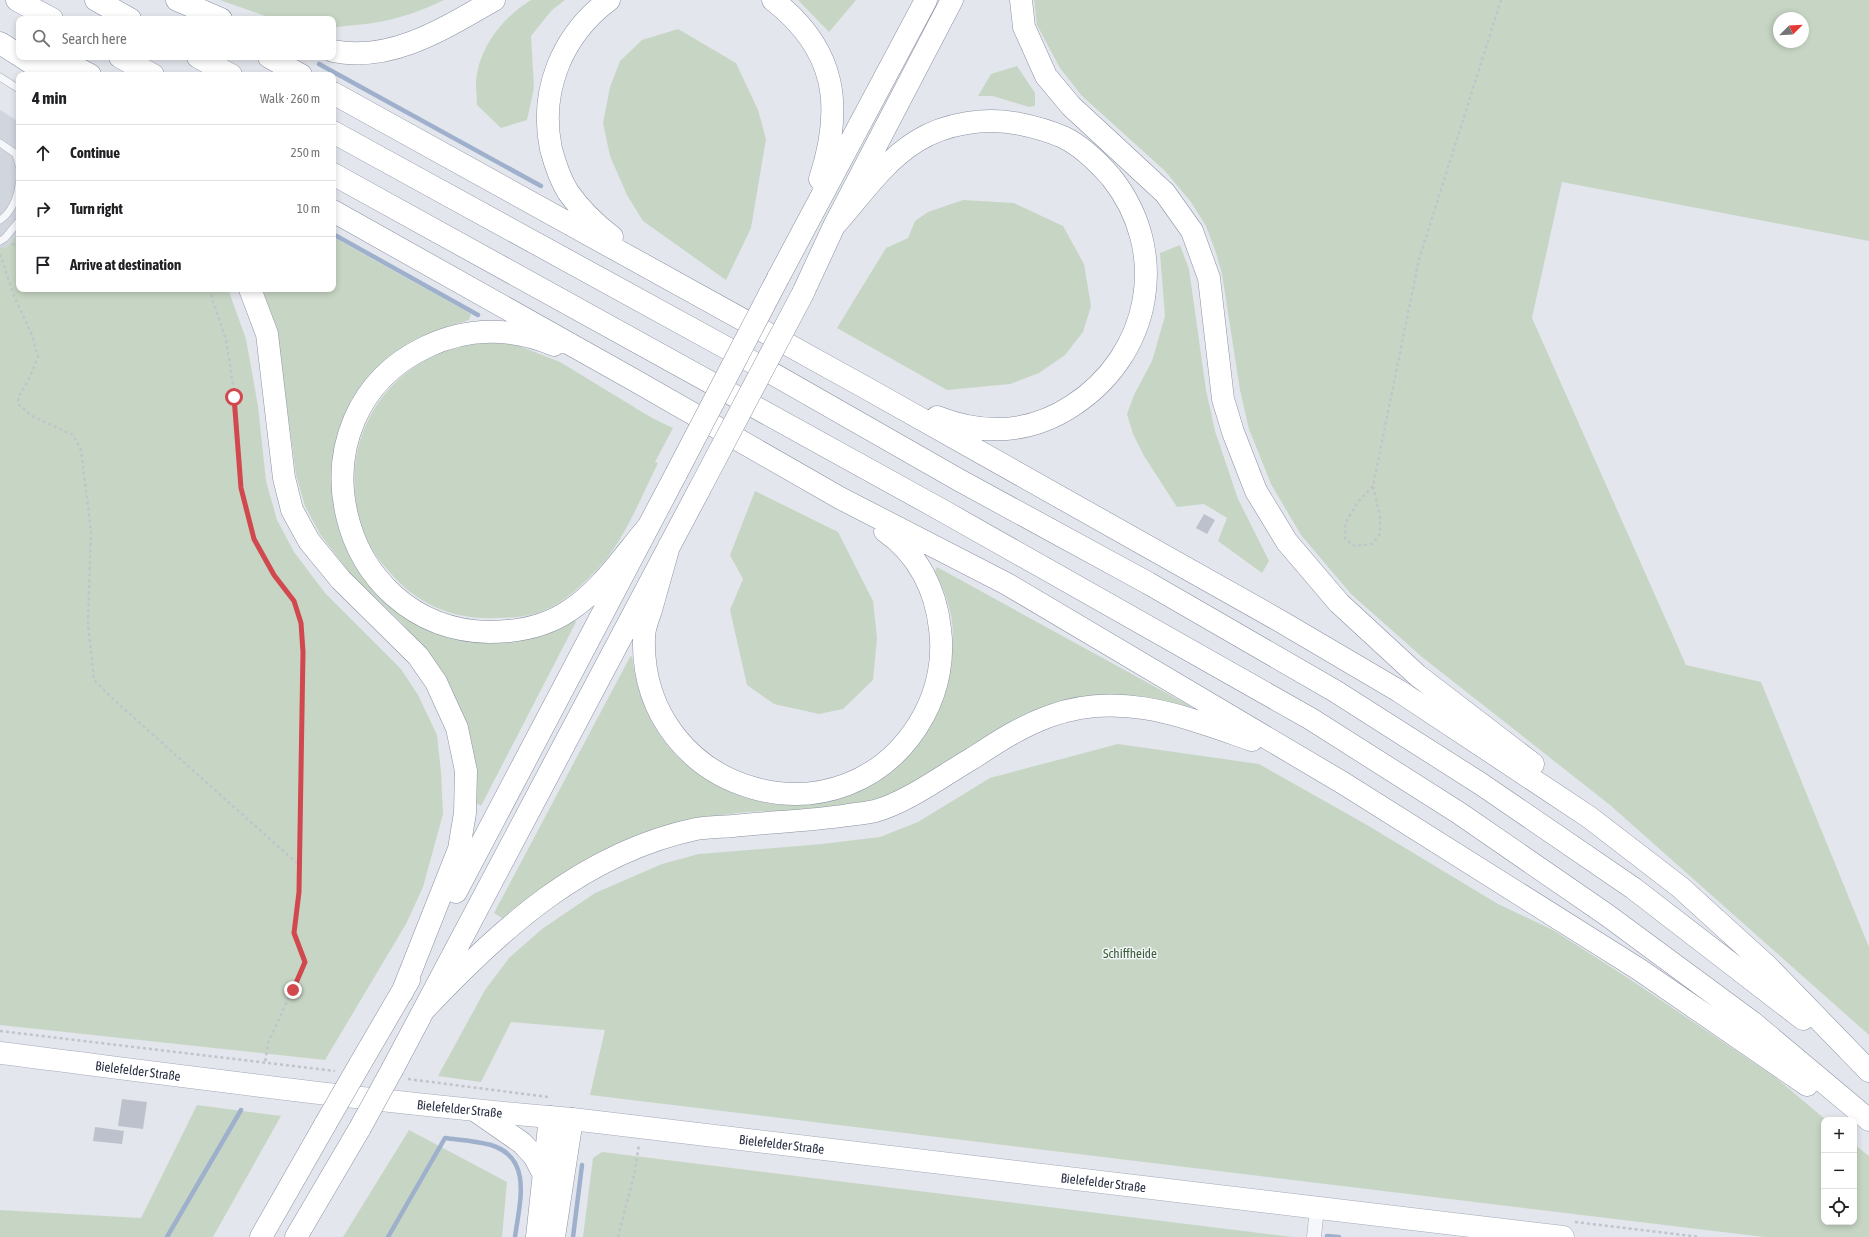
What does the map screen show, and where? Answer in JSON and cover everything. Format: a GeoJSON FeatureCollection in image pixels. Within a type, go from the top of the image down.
{"type":"FeatureCollection","features":[{"type":"Feature","properties":{"kind":"main road"},"geometry":{"type":"LineString","coordinates":[[17,0],[46,16]]}},
{"type":"Feature","properties":{"kind":"main road"},"geometry":{"type":"LineString","coordinates":[[96,0],[125,16]]}},
{"type":"Feature","properties":{"kind":"main road"},"geometry":{"type":"LineString","coordinates":[[169,0],[197,16]]}},
{"type":"Feature","properties":{"kind":"main road"},"geometry":{"type":"LineString","coordinates":[[177,0],[214,16]]}},
{"type":"Feature","properties":{"kind":"main road"},"geometry":{"type":"LineString","coordinates":[[336,51],[371,54],[404,45],[436,31],[494,0]]}},
{"type":"Feature","properties":{"kind":"main road"},"geometry":{"type":"LineString","coordinates":[[609,0],[586,20],[574,34],[557,67],[548,102],[549,139],[559,175],[568,191],[594,224],[660,275]]}},
{"type":"Feature","properties":{"kind":"main road"},"geometry":{"type":"LineString","coordinates":[[773,0],[799,23],[810,38],[827,71],[832,89],[834,111],[828,154],[801,235]]}},
{"type":"Feature","properties":{"kind":"main road"},"geometry":{"type":"LineString","coordinates":[[261,1237],[402,993],[926,0]]}},
{"type":"Feature","properties":{"kind":"main road"},"geometry":{"type":"LineString","coordinates":[[296,1237],[360,1128],[393,1068],[803,292],[834,226],[952,0]]}},
{"type":"Feature","properties":{"kind":"main road"},"geometry":{"type":"LineString","coordinates":[[1021,0],[1024,27],[1046,76],[1071,106],[1165,194],[1192,231],[1209,278],[1223,399],[1233,432],[1256,491],[1287,542],[1339,603],[1417,675],[1544,772],[1589,817]]}},
{"type":"Feature","properties":{"kind":"main road"},"geometry":{"type":"LineString","coordinates":[[0,27],[16,35]]}},
{"type":"Feature","properties":{"kind":"main road"},"geometry":{"type":"LineString","coordinates":[[0,42],[16,53]]}},
{"type":"Feature","properties":{"kind":"main road"},"geometry":{"type":"LineString","coordinates":[[27,60],[45,72]]}},
{"type":"Feature","properties":{"kind":"main road"},"geometry":{"type":"LineString","coordinates":[[62,60],[84,72]]}},
{"type":"Feature","properties":{"kind":"main road"},"geometry":{"type":"LineString","coordinates":[[126,60],[148,72]]}},
{"type":"Feature","properties":{"kind":"main road"},"geometry":{"type":"LineString","coordinates":[[203,60],[225,72]]}},
{"type":"Feature","properties":{"kind":"main road"},"geometry":{"type":"LineString","coordinates":[[274,60],[296,72]]}},
{"type":"Feature","properties":{"kind":"main road"},"geometry":{"type":"LineString","coordinates":[[336,94],[660,275],[868,389],[1294,628],[1399,691],[1589,817],[1680,887],[1767,966],[1869,1072]]}},
{"type":"Feature","properties":{"kind":"main road"},"geometry":{"type":"LineString","coordinates":[[834,226],[886,166],[917,141],[952,126],[979,122],[1009,121],[1047,130],[1064,138],[1095,159],[1120,189],[1130,205],[1137,222],[1143,246],[1146,284],[1138,322],[1124,355],[1098,388],[1063,412],[1027,426],[1009,428],[974,428],[958,425],[868,389]]}},
{"type":"Feature","properties":{"kind":"main road"},"geometry":{"type":"LineString","coordinates":[[336,134],[754,363],[959,480],[1148,583],[1335,691],[1481,784],[1633,888],[1778,999],[1869,1072]]}},
{"type":"Feature","properties":{"kind":"main road"},"geometry":{"type":"LineString","coordinates":[[336,176],[945,512],[1311,719],[1459,813],[1607,915],[1752,1022],[1869,1120]]}},
{"type":"Feature","properties":{"kind":"main road"},"geometry":{"type":"LineString","coordinates":[[336,213],[634,380],[840,498],[1007,584],[1343,783],[1640,970],[1869,1126]]}},
{"type":"Feature","properties":{"kind":"main road"},"geometry":{"type":"LineString","coordinates":[[251,292],[267,334],[284,478],[292,510],[309,541],[341,580],[418,656],[436,682],[457,728],[466,771],[466,813],[459,849],[402,993]]}},
{"type":"Feature","properties":{"kind":"main road"},"geometry":{"type":"LineString","coordinates":[[634,380],[543,341],[506,332],[470,333],[436,342],[420,350],[391,371],[378,384],[364,403],[351,430],[346,447],[343,465],[343,501],[352,536],[360,553],[370,569],[391,592],[410,607],[426,616],[449,625],[480,632],[504,631],[535,626],[569,611],[584,599],[648,528]]}},
{"type":"Feature","properties":{"kind":"main road"},"geometry":{"type":"LineString","coordinates":[[669,546],[644,635],[644,652],[645,670],[654,699],[664,720],[674,735],[686,749],[713,771],[746,786],[763,791],[786,794],[816,792],[833,788],[867,774],[896,752],[908,739],[919,724],[934,691],[941,655],[941,636],[935,600],[920,567],[909,552],[888,532],[840,498]]}},
{"type":"Feature","properties":{"kind":"main road"},"geometry":{"type":"LineString","coordinates":[[423,1011],[494,939],[530,909],[582,873],[620,854],[654,841],[697,829],[819,820],[876,811],[919,790],[1012,733],[1051,715],[1082,708],[1130,705],[1172,713],[1255,741],[1343,783]]}},
{"type":"Feature","properties":{"kind":"main road","name":"Bielefelder Straße"},"geometry":{"type":"LineString","coordinates":[[0,1054],[476,1111],[642,1128],[1563,1237]]}},
{"type":"Feature","properties":{"kind":"main road"},"geometry":{"type":"LineString","coordinates":[[476,1111],[522,1143],[534,1156],[545,1177]]}},
{"type":"Feature","properties":{"kind":"main road"},"geometry":{"type":"LineString","coordinates":[[537,1237],[545,1177],[550,1118]]}},
{"type":"Feature","properties":{"kind":"main road"},"geometry":{"type":"LineString","coordinates":[[554,1237],[572,1120]]}},
{"type":"Feature","properties":{"kind":"main road"},"geometry":{"type":"LineString","coordinates":[[306,1237],[334,1172]]}},
{"type":"Feature","properties":{"kind":"street"},"geometry":{"type":"LineString","coordinates":[[1314,1237],[1317,1208]]}},
{"type":"Feature","properties":{"kind":"lane"},"geometry":{"type":"LineString","coordinates":[[0,77],[16,87]]}},
{"type":"Feature","properties":{"kind":"lane"},"geometry":{"type":"LineString","coordinates":[[0,143],[16,154]]}},
{"type":"Feature","properties":{"kind":"lane"},"geometry":{"type":"LineString","coordinates":[[0,220],[12,207],[16,198]]}},
{"type":"Feature","properties":{"kind":"lane"},"geometry":{"type":"LineString","coordinates":[[0,241],[6,238],[16,225]]}},
{"type":"Feature","properties":{"kind":"path"},"geometry":{"type":"LineString","coordinates":[[1373,486],[1357,503],[1345,524],[1345,540],[1355,546],[1372,544],[1380,534],[1380,517],[1373,486],[1419,259],[1501,0]]}},
{"type":"Feature","properties":{"kind":"path"},"geometry":{"type":"LineString","coordinates":[[0,254],[14,296],[32,335],[38,357],[28,380],[18,397],[19,405],[32,416],[72,435],[81,450],[91,531],[88,624],[94,680],[114,700],[300,866]]}},
{"type":"Feature","properties":{"kind":"path"},"geometry":{"type":"LineString","coordinates":[[210,292],[226,340],[234,397],[241,488],[254,539],[274,575],[294,601],[301,623],[303,652],[300,866],[299,892],[294,933],[305,962],[268,1042],[265,1063]]}},
{"type":"Feature","properties":{"kind":"path"},"geometry":{"type":"LineString","coordinates":[[618,1237],[634,1175],[642,1128]]}},
{"type":"Feature","properties":{"kind":"shaded area"},"geometry":{"type":"Polygon","coordinates":[[[0,110],[16,120],[16,236],[6,248],[0,248],[0,110]]]}},
{"type":"Feature","properties":{"kind":"green space"},"geometry":{"type":"Polygon","coordinates":[[[220,0],[444,0],[391,20],[336,27],[336,16],[265,16],[220,0]]]}},
{"type":"Feature","properties":{"kind":"green space"},"geometry":{"type":"Polygon","coordinates":[[[531,0],[565,0],[552,10],[531,36],[534,88],[527,120],[501,128],[477,105],[476,83],[478,70],[487,46],[494,35],[511,15],[531,0]]]}},
{"type":"Feature","properties":{"kind":"green space"},"geometry":{"type":"Polygon","coordinates":[[[798,0],[856,0],[829,32],[798,0]]]}},
{"type":"Feature","properties":{"kind":"green space"},"geometry":{"type":"Polygon","coordinates":[[[1034,0],[1869,0],[1869,241],[1562,182],[1532,318],[1686,665],[1761,682],[1869,947],[1869,1035],[1610,805],[1422,657],[1351,594],[1301,535],[1271,484],[1249,429],[1240,390],[1222,274],[1206,226],[1191,202],[1165,171],[1081,95],[1060,68],[1037,25],[1034,0]]]}},
{"type":"Feature","properties":{"kind":"green space"},"geometry":{"type":"Polygon","coordinates":[[[678,29],[736,63],[758,110],[766,139],[751,228],[726,280],[643,221],[627,195],[610,156],[603,123],[610,87],[620,61],[642,40],[678,29]]]}},
{"type":"Feature","properties":{"kind":"green space"},"geometry":{"type":"Polygon","coordinates":[[[1017,66],[1035,93],[1035,106],[1029,107],[993,96],[978,96],[991,74],[1017,66]]]}},
{"type":"Feature","properties":{"kind":"green space"},"geometry":{"type":"Polygon","coordinates":[[[963,200],[1014,203],[1063,226],[1084,264],[1091,306],[1083,332],[1065,355],[1039,373],[1010,384],[947,390],[837,328],[886,248],[908,238],[915,221],[928,212],[963,200]]]}},
{"type":"Feature","properties":{"kind":"green space"},"geometry":{"type":"Polygon","coordinates":[[[16,236],[16,292],[229,292],[246,339],[258,406],[266,481],[277,520],[294,552],[325,593],[401,669],[418,695],[437,735],[443,814],[423,887],[406,924],[325,1060],[0,1025],[0,248],[6,248],[16,236]]]}},
{"type":"Feature","properties":{"kind":"green space"},"geometry":{"type":"Polygon","coordinates":[[[336,239],[471,314],[469,320],[426,335],[406,345],[382,365],[364,385],[350,407],[339,436],[334,459],[333,482],[335,506],[340,528],[348,550],[360,570],[381,595],[387,601],[410,616],[436,628],[573,619],[576,622],[481,806],[476,803],[426,651],[402,623],[349,572],[320,534],[305,506],[296,475],[277,332],[263,292],[336,292],[336,239]]]}},
{"type":"Feature","properties":{"kind":"green space"},"geometry":{"type":"Polygon","coordinates":[[[1180,245],[1189,269],[1206,390],[1215,431],[1238,499],[1269,561],[1262,573],[1218,541],[1227,518],[1204,504],[1177,507],[1144,456],[1133,434],[1127,414],[1134,395],[1152,361],[1165,316],[1160,253],[1180,245]]]}},
{"type":"Feature","properties":{"kind":"green space"},"geometry":{"type":"Polygon","coordinates":[[[488,343],[514,344],[560,362],[652,418],[673,428],[655,462],[658,463],[625,531],[609,556],[582,585],[568,597],[553,606],[527,616],[501,618],[467,617],[440,609],[416,596],[395,578],[372,550],[363,531],[355,497],[355,464],[363,433],[377,405],[397,381],[423,362],[453,349],[488,343]]]}},
{"type":"Feature","properties":{"kind":"green space"},"geometry":{"type":"Polygon","coordinates":[[[755,491],[838,532],[873,601],[877,638],[873,680],[843,709],[819,714],[774,704],[747,685],[730,610],[743,579],[730,555],[755,491]]]}},
{"type":"Feature","properties":{"kind":"green space"},"geometry":{"type":"Polygon","coordinates":[[[937,567],[1190,706],[1189,709],[1084,699],[904,791],[861,803],[829,809],[809,811],[748,812],[713,816],[679,823],[647,833],[617,845],[587,860],[530,896],[502,918],[494,913],[630,657],[632,656],[635,675],[646,710],[664,741],[689,767],[719,786],[738,795],[762,802],[781,804],[819,802],[855,790],[872,781],[905,759],[918,745],[936,716],[944,694],[949,671],[952,641],[952,618],[946,596],[935,571],[937,567]]]}},
{"type":"Feature","properties":{"kind":"green space","name":"Schiffheide"},"geometry":{"type":"Polygon","coordinates":[[[1118,744],[1259,764],[1367,825],[1498,904],[1553,930],[1631,980],[1775,1077],[1822,1117],[1821,1117],[1821,1225],[1857,1225],[1857,1146],[1869,1156],[1869,1237],[1764,1237],[590,1095],[605,1030],[511,1022],[481,1082],[438,1076],[485,990],[509,958],[542,929],[595,893],[662,864],[699,854],[822,844],[880,837],[918,822],[990,778],[1118,744]]]}},
{"type":"Feature","properties":{"kind":"green space"},"geometry":{"type":"Polygon","coordinates":[[[197,1105],[281,1116],[213,1237],[0,1237],[0,1210],[141,1218],[197,1105]]]}},
{"type":"Feature","properties":{"kind":"green space"},"geometry":{"type":"Polygon","coordinates":[[[409,1130],[507,1182],[502,1237],[343,1237],[409,1130]]]}},
{"type":"Feature","properties":{"kind":"green space"},"geometry":{"type":"Polygon","coordinates":[[[602,1152],[1293,1237],[583,1237],[593,1158],[602,1152]]]}},
{"type":"Feature","properties":{"kind":"building"},"geometry":{"type":"Polygon","coordinates":[[[1204,514],[1215,520],[1207,534],[1196,528],[1204,514]]]}},
{"type":"Feature","properties":{"kind":"building"},"geometry":{"type":"Polygon","coordinates":[[[122,1099],[147,1102],[143,1129],[118,1126],[122,1099]]]}},
{"type":"Feature","properties":{"kind":"building"},"geometry":{"type":"Polygon","coordinates":[[[95,1127],[124,1131],[122,1144],[93,1141],[95,1127]]]}},
{"type":"Feature","properties":{"kind":"waterway"},"geometry":{"type":"LineString","coordinates":[[319,64],[334,72]]}},
{"type":"Feature","properties":{"kind":"waterway"},"geometry":{"type":"LineString","coordinates":[[336,73],[541,186]]}},
{"type":"Feature","properties":{"kind":"waterway"},"geometry":{"type":"LineString","coordinates":[[336,236],[478,315]]}},
{"type":"Feature","properties":{"kind":"waterway"},"geometry":{"type":"LineString","coordinates":[[167,1237],[241,1110]]}},
{"type":"Feature","properties":{"kind":"waterway"},"geometry":{"type":"LineString","coordinates":[[388,1237],[445,1138],[491,1145],[505,1151],[513,1160],[519,1171],[521,1184],[521,1197],[515,1237]]}},
{"type":"Feature","properties":{"kind":"waterway"},"geometry":{"type":"LineString","coordinates":[[573,1237],[582,1165]]}},
{"type":"Feature","properties":{"kind":"waterway"},"geometry":{"type":"LineString","coordinates":[[1327,1236],[1339,1237]]}},
{"type":"Feature","properties":{"kind":"route"},"geometry":{"type":"LineString","coordinates":[[234,397],[241,488],[254,539],[274,575],[294,601],[301,623],[303,652],[299,892],[294,933],[305,962],[293,990]]}}]}
